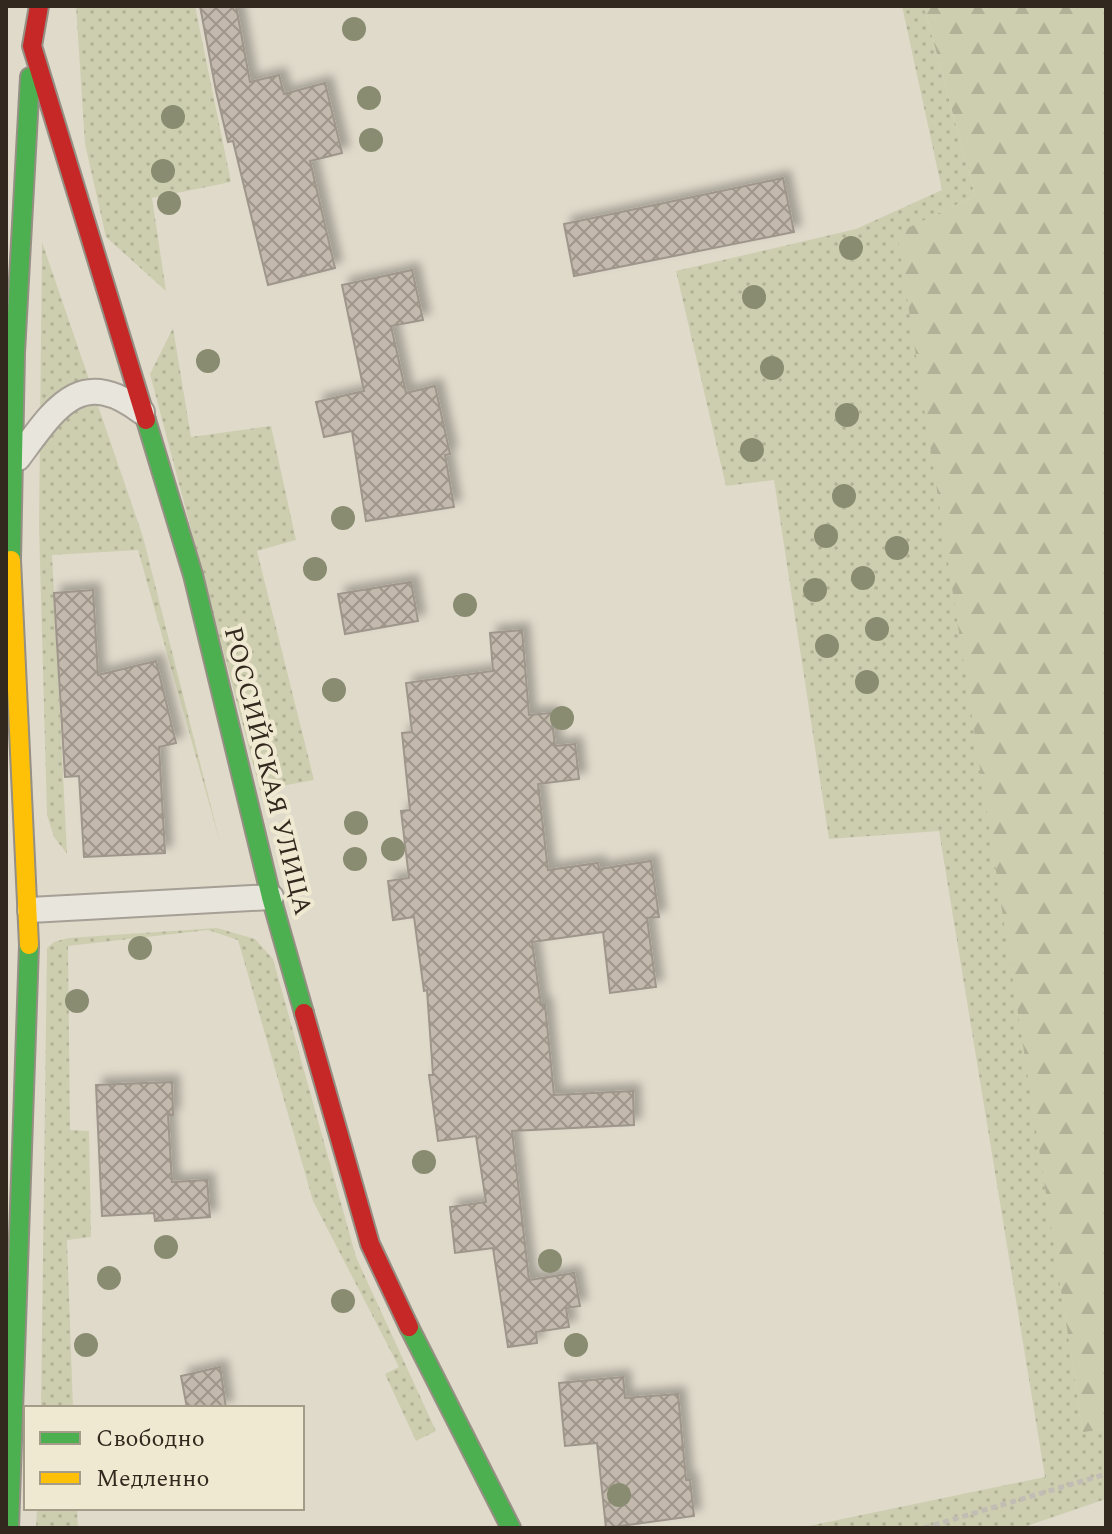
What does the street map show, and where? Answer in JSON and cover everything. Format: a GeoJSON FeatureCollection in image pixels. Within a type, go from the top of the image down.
{"type":"FeatureCollection","features":[{"type":"Feature","properties":{"kind":"street","name":"РОССИЙСКАЯ УЛИЦА"},"geometry":{"type":"LineString","coordinates":[[39,6],[32,46],[193,575],[271,897],[370,1244],[418,1347],[511,1528]]}},
{"type":"Feature","properties":{"kind":"street"},"geometry":{"type":"LineString","coordinates":[[9,1528],[30,910],[11,589],[13,464],[32,46]]}},
{"type":"Feature","properties":{"kind":"lane"},"geometry":{"type":"LineString","coordinates":[[13,464],[59,404],[75,394],[96,390],[123,397],[144,413]]}},
{"type":"Feature","properties":{"kind":"lane"},"geometry":{"type":"LineString","coordinates":[[30,910],[271,897]]}},
{"type":"Feature","properties":{"kind":"path"},"geometry":{"type":"LineString","coordinates":[[924,1528],[1106,1474]]}},
{"type":"Feature","properties":{"kind":"green space"},"geometry":{"type":"Polygon","coordinates":[[[76,6],[195,6],[231,182],[152,198],[166,291],[106,237],[85,144],[76,6]]]}},
{"type":"Feature","properties":{"kind":"green space"},"geometry":{"type":"Polygon","coordinates":[[[902,6],[924,6],[975,196],[898,233],[1083,1431],[1106,1429],[1106,1499],[1021,1528],[799,1528],[1045,1477],[939,831],[829,839],[774,480],[726,486],[676,271],[856,229],[942,190],[902,6]]]}},
{"type":"Feature","properties":{"kind":"green space"},"geometry":{"type":"Polygon","coordinates":[[[924,6],[1106,6],[1106,1429],[1083,1432],[897,233],[975,196],[924,6]]]}},
{"type":"Feature","properties":{"kind":"green space"},"geometry":{"type":"Polygon","coordinates":[[[42,242],[143,537],[221,846],[138,550],[52,555],[67,854],[54,837],[47,815],[39,526],[42,242]]]}},
{"type":"Feature","properties":{"kind":"green space"},"geometry":{"type":"Polygon","coordinates":[[[173,328],[191,437],[271,426],[296,540],[257,551],[314,780],[260,790],[150,374],[173,328]]]}},
{"type":"Feature","properties":{"kind":"green space"},"geometry":{"type":"Polygon","coordinates":[[[217,928],[255,939],[273,959],[356,1257],[436,1431],[416,1441],[385,1374],[399,1367],[313,1201],[238,940],[208,930],[68,946],[70,1130],[89,1131],[91,1237],[67,1240],[73,1406],[41,1406],[47,948],[54,942],[68,938],[217,928]]]}},
{"type":"Feature","properties":{"kind":"green space"},"geometry":{"type":"Polygon","coordinates":[[[37,1510],[77,1510],[78,1528],[36,1528],[37,1510]]]}},
{"type":"Feature","properties":{"kind":"building"},"geometry":{"type":"Polygon","coordinates":[[[200,6],[236,6],[250,82],[279,75],[284,94],[325,83],[342,153],[310,161],[335,268],[268,285],[233,141],[228,142],[200,6]]]}},
{"type":"Feature","properties":{"kind":"building"},"geometry":{"type":"Polygon","coordinates":[[[783,178],[794,232],[574,276],[564,224],[783,178]]]}},
{"type":"Feature","properties":{"kind":"building"},"geometry":{"type":"Polygon","coordinates":[[[412,270],[423,320],[391,326],[406,393],[435,386],[450,454],[445,455],[454,507],[366,521],[352,431],[324,437],[316,402],[364,391],[342,285],[412,270]]]}},
{"type":"Feature","properties":{"kind":"building"},"geometry":{"type":"Polygon","coordinates":[[[411,582],[418,621],[345,634],[338,594],[411,582]]]}},
{"type":"Feature","properties":{"kind":"building"},"geometry":{"type":"Polygon","coordinates":[[[93,590],[98,675],[156,661],[176,743],[159,747],[165,853],[84,857],[79,776],[65,777],[54,593],[93,590]]]}},
{"type":"Feature","properties":{"kind":"building"},"geometry":{"type":"Polygon","coordinates":[[[522,630],[529,715],[551,713],[555,746],[575,744],[579,779],[538,784],[548,870],[598,863],[599,869],[651,861],[659,917],[647,918],[656,987],[610,993],[603,932],[532,942],[541,1005],[545,1005],[554,1095],[633,1091],[634,1125],[512,1131],[529,1280],[574,1273],[580,1306],[566,1308],[569,1327],[536,1332],[537,1343],[508,1347],[493,1248],[455,1253],[450,1207],[486,1202],[476,1136],[438,1141],[429,1075],[433,1075],[427,990],[424,991],[414,917],[393,920],[388,881],[409,878],[401,811],[410,810],[402,733],[412,732],[406,683],[493,671],[490,633],[522,630]]]}},
{"type":"Feature","properties":{"kind":"building"},"geometry":{"type":"Polygon","coordinates":[[[172,1082],[173,1115],[168,1115],[172,1182],[207,1180],[210,1217],[155,1221],[154,1213],[102,1216],[96,1085],[172,1082]]]}},
{"type":"Feature","properties":{"kind":"building"},"geometry":{"type":"Polygon","coordinates":[[[220,1367],[226,1406],[187,1406],[181,1376],[220,1367]]]}},
{"type":"Feature","properties":{"kind":"building"},"geometry":{"type":"Polygon","coordinates":[[[623,1377],[625,1398],[678,1394],[686,1480],[690,1480],[694,1516],[606,1528],[597,1443],[565,1446],[559,1383],[623,1377]]]}},
{"type":"Feature","properties":{"kind":"traffic: fast"},"geometry":{"type":"LineString","coordinates":[[11,560],[15,353],[30,77]]}},
{"type":"Feature","properties":{"kind":"traffic: fast"},"geometry":{"type":"LineString","coordinates":[[146,420],[193,575],[271,897],[304,1013]]}},
{"type":"Feature","properties":{"kind":"traffic: fast"},"geometry":{"type":"LineString","coordinates":[[9,1528],[29,945]]}},
{"type":"Feature","properties":{"kind":"traffic: fast"},"geometry":{"type":"LineString","coordinates":[[409,1327],[511,1528]]}},
{"type":"Feature","properties":{"kind":"traffic: slow"},"geometry":{"type":"LineString","coordinates":[[11,560],[29,945]]}},
{"type":"Feature","properties":{"kind":"traffic: jam"},"geometry":{"type":"LineString","coordinates":[[39,6],[32,46],[146,420]]}},
{"type":"Feature","properties":{"kind":"traffic: jam"},"geometry":{"type":"LineString","coordinates":[[304,1013],[370,1244],[409,1327]]}}]}
